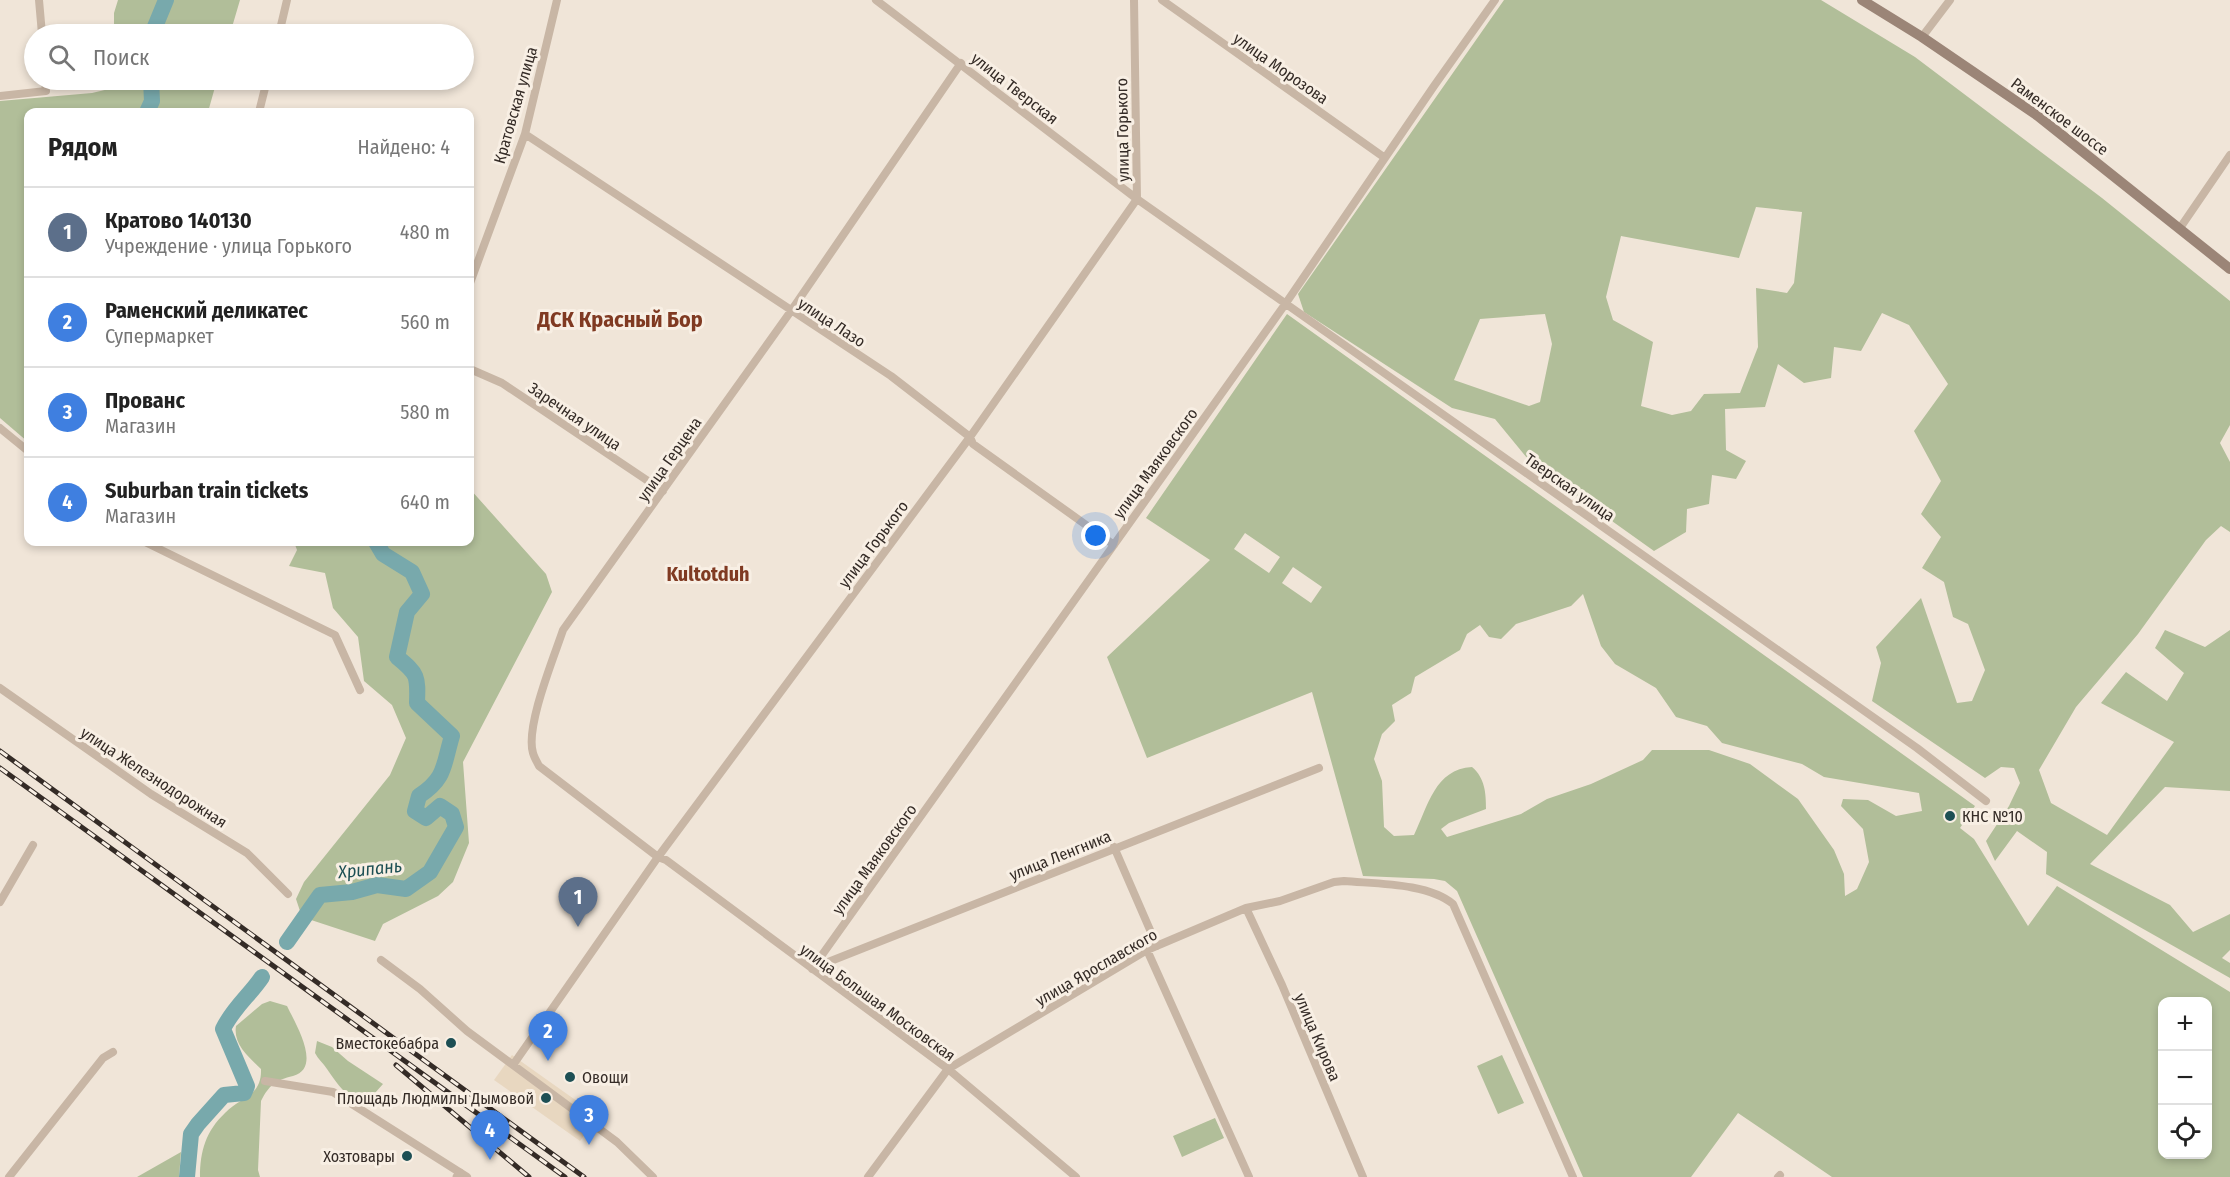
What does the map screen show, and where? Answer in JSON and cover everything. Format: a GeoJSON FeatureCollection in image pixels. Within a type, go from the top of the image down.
{"type":"FeatureCollection","features":[{"type":"Feature","properties":{"kind":"main road","name":"Раменское шоссе"},"geometry":{"type":"LineString","coordinates":[[1862,0],[1922,37],[2038,116],[2230,269]]}},
{"type":"Feature","properties":{"kind":"street"},"geometry":{"type":"LineString","coordinates":[[39,0],[41,24]]}},
{"type":"Feature","properties":{"kind":"street"},"geometry":{"type":"LineString","coordinates":[[281,24],[287,0]]}},
{"type":"Feature","properties":{"kind":"street","name":"Кратовская улица"},"geometry":{"type":"LineString","coordinates":[[474,272],[525,134],[557,0]]}},
{"type":"Feature","properties":{"kind":"street","name":"улица Тверская"},"geometry":{"type":"LineString","coordinates":[[876,0],[1137,200]]}},
{"type":"Feature","properties":{"kind":"street","name":"улица Горького"},"geometry":{"type":"LineString","coordinates":[[513,1065],[658,857],[970,437],[1137,200],[1134,0]]}},
{"type":"Feature","properties":{"kind":"street","name":"улица Морозова"},"geometry":{"type":"LineString","coordinates":[[1162,0],[1385,158]]}},
{"type":"Feature","properties":{"kind":"street","name":"улица Маяковского"},"geometry":{"type":"LineString","coordinates":[[812,969],[1286,303],[1496,0]]}},
{"type":"Feature","properties":{"kind":"street"},"geometry":{"type":"LineString","coordinates":[[1922,37],[1950,0]]}},
{"type":"Feature","properties":{"kind":"street","name":"улица Герцена"},"geometry":{"type":"LineString","coordinates":[[658,857],[539,766],[532,751],[533,730],[563,630],[791,311],[961,63]]}},
{"type":"Feature","properties":{"kind":"street"},"geometry":{"type":"LineString","coordinates":[[0,96],[46,92],[46,90]]}},
{"type":"Feature","properties":{"kind":"street"},"geometry":{"type":"LineString","coordinates":[[260,108],[264,90]]}},
{"type":"Feature","properties":{"kind":"street","name":"улица Лазо"},"geometry":{"type":"LineString","coordinates":[[525,134],[891,376],[970,437],[973,444],[1114,545]]}},
{"type":"Feature","properties":{"kind":"street"},"geometry":{"type":"LineString","coordinates":[[2180,228],[2230,155]]}},
{"type":"Feature","properties":{"kind":"street","name":"Тверская улица"},"geometry":{"type":"LineString","coordinates":[[1137,200],[1907,742],[1986,801]]}},
{"type":"Feature","properties":{"kind":"street","name":"Заречная улица"},"geometry":{"type":"LineString","coordinates":[[474,371],[502,383],[663,491]]}},
{"type":"Feature","properties":{"kind":"street"},"geometry":{"type":"LineString","coordinates":[[0,428],[24,448]]}},
{"type":"Feature","properties":{"kind":"street"},"geometry":{"type":"LineString","coordinates":[[153,546],[335,635],[360,690]]}},
{"type":"Feature","properties":{"kind":"street","name":"улица Железнодорожная"},"geometry":{"type":"LineString","coordinates":[[0,688],[151,794],[247,853],[288,894]]}},
{"type":"Feature","properties":{"kind":"street","name":"улица Ленгника"},"geometry":{"type":"LineString","coordinates":[[812,969],[1114,847],[1319,768]]}},
{"type":"Feature","properties":{"kind":"street"},"geometry":{"type":"LineString","coordinates":[[0,902],[33,845]]}},
{"type":"Feature","properties":{"kind":"street"},"geometry":{"type":"LineString","coordinates":[[1114,847],[1156,946]]}},
{"type":"Feature","properties":{"kind":"street","name":"улица Большая Московская"},"geometry":{"type":"LineString","coordinates":[[658,857],[666,860],[948,1069],[1076,1177]]}},
{"type":"Feature","properties":{"kind":"street","name":"улица Ярославского"},"geometry":{"type":"LineString","coordinates":[[868,1177],[948,1069],[1147,950],[1246,908],[1280,901],[1334,882],[1344,881],[1423,890],[1437,894],[1453,904],[1573,1177]]}},
{"type":"Feature","properties":{"kind":"street","name":"улица Кирова"},"geometry":{"type":"LineString","coordinates":[[1246,908],[1282,986],[1363,1177]]}},
{"type":"Feature","properties":{"kind":"street"},"geometry":{"type":"LineString","coordinates":[[1147,950],[1249,1177]]}},
{"type":"Feature","properties":{"kind":"street"},"geometry":{"type":"LineString","coordinates":[[381,960],[420,989],[467,1031],[617,1142],[653,1177]]}},
{"type":"Feature","properties":{"kind":"street"},"geometry":{"type":"LineString","coordinates":[[9,1177],[102,1058],[112,1052]]}},
{"type":"Feature","properties":{"kind":"street"},"geometry":{"type":"LineString","coordinates":[[264,1081],[333,1092],[461,1176]]}},
{"type":"Feature","properties":{"kind":"green space"},"geometry":{"type":"Polygon","coordinates":[[[118,0],[240,0],[233,24],[114,24],[114,13],[118,0]]]}},
{"type":"Feature","properties":{"kind":"green space"},"geometry":{"type":"Polygon","coordinates":[[[1504,0],[1821,0],[1915,57],[2102,198],[2230,301],[2230,425],[2220,443],[2230,462],[2230,532],[2221,526],[2206,540],[2138,634],[2076,707],[2039,770],[2051,803],[2107,835],[2174,742],[2101,703],[2126,672],[2167,701],[2184,673],[2155,648],[2165,630],[2205,647],[2230,630],[2230,791],[2165,787],[2090,864],[2170,905],[2193,932],[2230,914],[2230,950],[2222,958],[2230,963],[2230,978],[2046,874],[2047,852],[2017,831],[1995,861],[1986,841],[2009,806],[2020,783],[2014,768],[2001,767],[1985,778],[1872,701],[1881,663],[1876,647],[1921,598],[1957,703],[1972,701],[1985,670],[1968,624],[1953,617],[1944,582],[1922,568],[1941,537],[1921,514],[1941,481],[1914,431],[1948,384],[1909,325],[1882,313],[1861,351],[1834,347],[1831,378],[1804,383],[1778,364],[1765,407],[1725,409],[1726,450],[1746,461],[1736,479],[1712,475],[1709,504],[1687,509],[1686,532],[1654,551],[1532,464],[1495,419],[1452,408],[1304,312],[1298,294],[1504,0]],[[1756,207],[1739,258],[1621,236],[1606,297],[1613,320],[1653,342],[1641,406],[1672,415],[1691,411],[1704,394],[1740,393],[1758,347],[1756,288],[1787,293],[1794,283],[1802,212],[1756,207]],[[1545,314],[1480,319],[1454,380],[1529,406],[1540,402],[1552,344],[1545,314]]]}},
{"type":"Feature","properties":{"kind":"green space"},"geometry":{"type":"Polygon","coordinates":[[[105,90],[214,90],[209,108],[24,108],[24,439],[0,418],[0,101],[105,90]]]}},
{"type":"Feature","properties":{"kind":"green space"},"geometry":{"type":"Polygon","coordinates":[[[1287,314],[1975,806],[1960,828],[1974,839],[2028,926],[2057,886],[2230,992],[2230,1177],[1832,1177],[1738,1113],[1691,1177],[1583,1177],[1457,891],[1445,881],[1434,879],[1363,876],[1312,692],[1147,758],[1107,657],[1210,560],[1146,518],[1287,314]],[[1245,533],[1234,549],[1269,573],[1280,557],[1245,533]],[[1293,567],[1282,583],[1311,603],[1322,587],[1293,567]],[[1583,594],[1571,606],[1516,624],[1501,639],[1489,637],[1480,625],[1467,634],[1460,650],[1415,677],[1411,693],[1392,705],[1395,721],[1382,734],[1374,759],[1382,781],[1384,827],[1394,836],[1414,835],[1434,791],[1449,774],[1459,769],[1472,767],[1480,776],[1485,792],[1486,809],[1449,823],[1441,829],[1447,837],[1521,814],[1547,799],[1591,784],[1643,760],[1652,750],[1709,750],[1750,764],[1798,799],[1834,850],[1844,874],[1845,896],[1857,889],[1869,862],[1863,829],[1841,806],[1843,799],[1868,800],[1896,816],[1922,811],[1919,793],[1824,777],[1802,764],[1722,743],[1707,726],[1676,717],[1656,688],[1615,664],[1601,646],[1583,594]]]}},
{"type":"Feature","properties":{"kind":"green space"},"geometry":{"type":"Polygon","coordinates":[[[474,493],[546,574],[552,592],[463,762],[469,843],[453,882],[438,896],[383,924],[375,941],[302,917],[296,899],[304,882],[390,775],[406,738],[392,705],[364,681],[358,637],[333,608],[325,573],[289,566],[297,550],[296,546],[474,546],[474,493]]]}},
{"type":"Feature","properties":{"kind":"green space"},"geometry":{"type":"Polygon","coordinates":[[[270,1001],[287,1006],[304,1044],[306,1064],[302,1071],[274,1084],[261,1101],[258,1170],[260,1177],[200,1177],[205,1142],[213,1127],[231,1108],[254,1091],[260,1078],[261,1069],[239,1045],[236,1026],[262,1004],[270,1001]]]}},
{"type":"Feature","properties":{"kind":"green space"},"geometry":{"type":"Polygon","coordinates":[[[317,1041],[332,1047],[348,1061],[383,1084],[366,1103],[348,1095],[339,1085],[315,1053],[317,1041]]]}},
{"type":"Feature","properties":{"kind":"green space"},"geometry":{"type":"Polygon","coordinates":[[[1502,1055],[1524,1103],[1498,1114],[1477,1066],[1502,1055]]]}},
{"type":"Feature","properties":{"kind":"green space"},"geometry":{"type":"Polygon","coordinates":[[[1215,1118],[1224,1138],[1182,1157],[1173,1136],[1215,1118]]]}},
{"type":"Feature","properties":{"kind":"green space"},"geometry":{"type":"Polygon","coordinates":[[[181,1152],[179,1177],[137,1177],[181,1152]]]}},
{"type":"Feature","properties":{"kind":"shaded area","name":"Площадь Людмилы Дымовой"},"geometry":{"type":"Polygon","coordinates":[[[512,1055],[598,1116],[580,1141],[494,1080],[512,1055]]]}},
{"type":"Feature","properties":{"kind":"waterway","name":"Хрипань"},"geometry":{"type":"LineString","coordinates":[[156,24],[166,0]]}},
{"type":"Feature","properties":{"kind":"waterway","name":"Хрипань"},"geometry":{"type":"LineString","coordinates":[[149,108],[152,101],[151,90]]}},
{"type":"Feature","properties":{"kind":"waterway","name":"Хрипань"},"geometry":{"type":"LineString","coordinates":[[287,942],[320,895],[352,892],[377,885],[406,889],[430,872],[456,827],[452,814],[440,806],[426,818],[415,811],[419,796],[439,777],[452,736],[417,703],[415,676],[397,657],[407,612],[422,594],[412,572],[383,554],[378,546]]}},
{"type":"Feature","properties":{"kind":"waterway","name":"Хрипань"},"geometry":{"type":"LineString","coordinates":[[187,1177],[191,1134],[224,1095],[244,1093],[247,1086],[223,1029],[262,977]]}},
{"type":"Feature","properties":{"kind":"railway"},"geometry":{"type":"LineString","coordinates":[[0,751],[584,1177]]}},
{"type":"Feature","properties":{"kind":"railway"},"geometry":{"type":"LineString","coordinates":[[0,768],[565,1177]]}},
{"type":"Feature","properties":{"kind":"railway"},"geometry":{"type":"LineString","coordinates":[[396,1065],[529,1177]]}},
{"type":"Feature","properties":{"kind":"place","name":"КНС №10"},"geometry":{"type":"Point","coordinates":[1950,816]}},
{"type":"Feature","properties":{"kind":"place","name":"Кратово 140130"},"geometry":{"type":"Point","coordinates":[578,927]}},
{"type":"Feature","properties":{"kind":"place","name":"Вместокебабра"},"geometry":{"type":"Point","coordinates":[451,1043]}},
{"type":"Feature","properties":{"kind":"place","name":"Раменский деликатес"},"geometry":{"type":"Point","coordinates":[548,1061]}},
{"type":"Feature","properties":{"kind":"place","name":"Овощи"},"geometry":{"type":"Point","coordinates":[570,1077]}},
{"type":"Feature","properties":{"kind":"place","name":"Площадь Людмилы Дымовой"},"geometry":{"type":"Point","coordinates":[546,1098]}},
{"type":"Feature","properties":{"kind":"place","name":"Прованс"},"geometry":{"type":"Point","coordinates":[589,1145]}},
{"type":"Feature","properties":{"kind":"place","name":"Хозтовары"},"geometry":{"type":"Point","coordinates":[407,1156]}},
{"type":"Feature","properties":{"kind":"place","name":"Suburban train tickets"},"geometry":{"type":"Point","coordinates":[490,1160]}},
{"type":"Feature","properties":{"kind":"district","name":"ДСК Красный Бор"},"geometry":{"type":"Point","coordinates":[620,319]}},
{"type":"Feature","properties":{"kind":"district","name":"Kultotduh"},"geometry":{"type":"Point","coordinates":[708,574]}}]}
